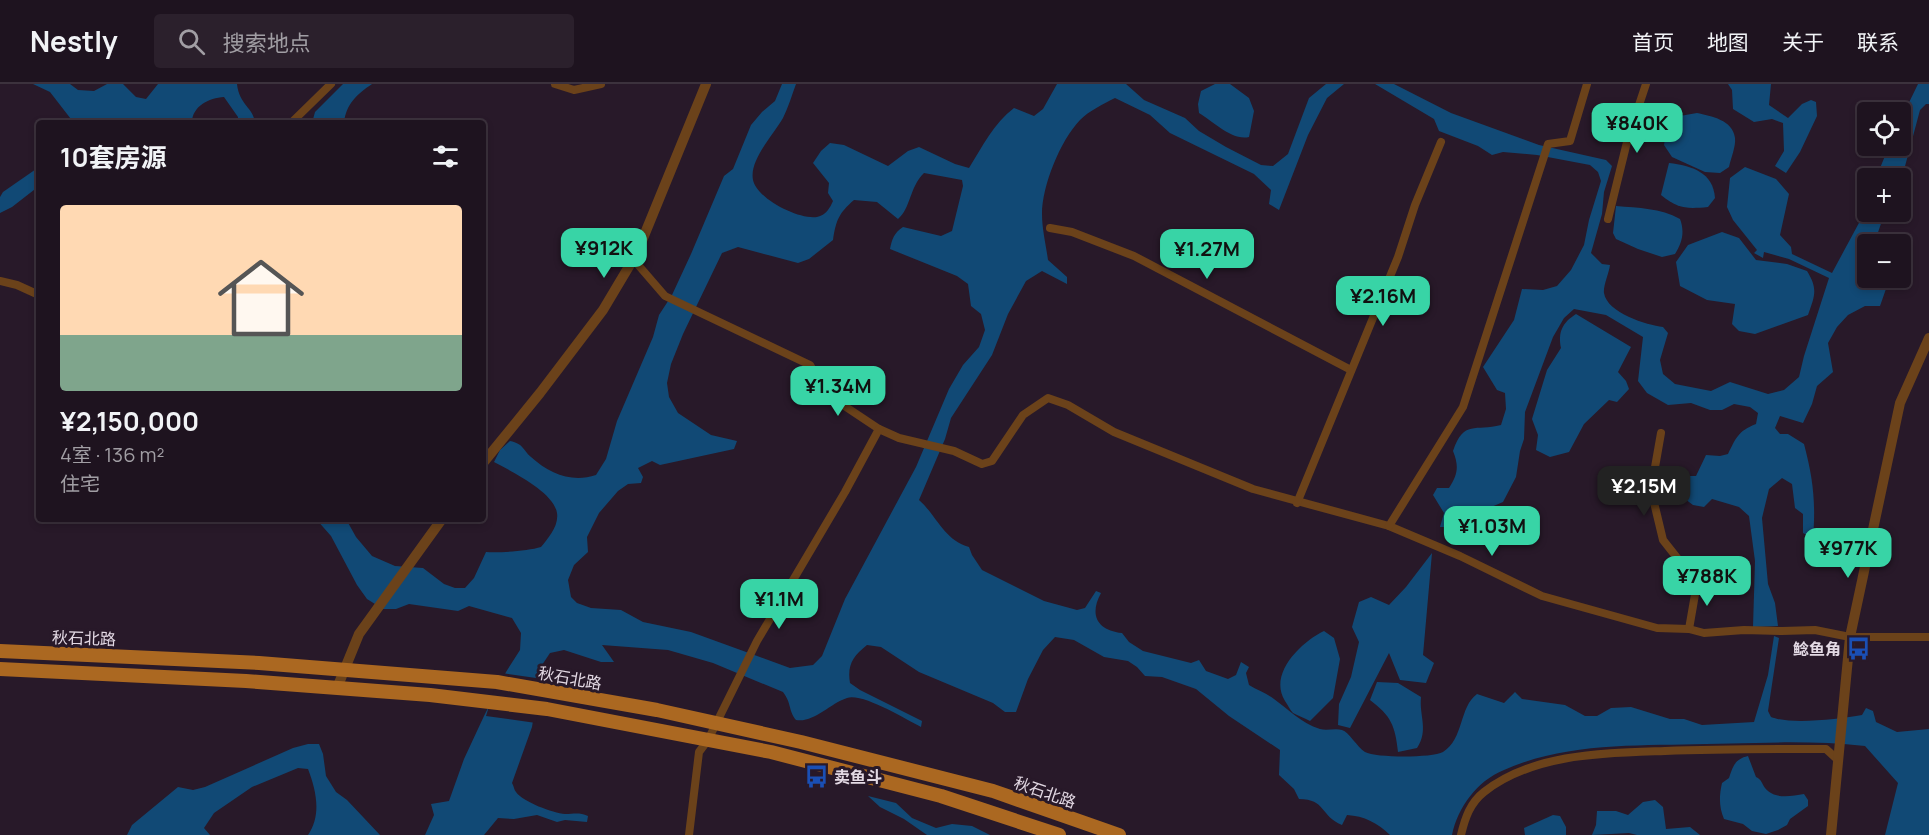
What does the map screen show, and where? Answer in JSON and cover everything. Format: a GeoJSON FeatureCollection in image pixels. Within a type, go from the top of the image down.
{"type":"FeatureCollection","features":[{"type":"Feature","properties":{"kind":"main road","name":"秋石北路"},"geometry":{"type":"LineString","coordinates":[[0,651],[259,663],[497,682],[657,710],[801,742],[993,791],[1119,835]]}},
{"type":"Feature","properties":{"kind":"main road","name":"秋石北路"},"geometry":{"type":"LineString","coordinates":[[0,669],[159,676],[338,688],[430,695],[547,710],[771,752],[942,796],[1059,835]]}},
{"type":"Feature","properties":{"kind":"street"},"geometry":{"type":"LineString","coordinates":[[294,120],[331,84]]}},
{"type":"Feature","properties":{"kind":"street"},"geometry":{"type":"LineString","coordinates":[[555,84],[574,90],[601,84]]}},
{"type":"Feature","properties":{"kind":"street"},"geometry":{"type":"LineString","coordinates":[[486,459],[603,310],[633,259],[706,84]]}},
{"type":"Feature","properties":{"kind":"street"},"geometry":{"type":"LineString","coordinates":[[1389,526],[1463,407],[1548,144],[1570,141],[1587,84]]}},
{"type":"Feature","properties":{"kind":"street"},"geometry":{"type":"LineString","coordinates":[[1608,219],[1628,138],[1646,84]]}},
{"type":"Feature","properties":{"kind":"street"},"geometry":{"type":"LineString","coordinates":[[1298,502],[1398,256],[1415,205],[1441,142]]}},
{"type":"Feature","properties":{"kind":"street"},"geometry":{"type":"LineString","coordinates":[[1050,228],[1072,232],[1134,256],[1351,370]]}},
{"type":"Feature","properties":{"kind":"street"},"geometry":{"type":"LineString","coordinates":[[633,259],[665,297],[810,365],[825,393],[879,429],[899,438],[954,452],[982,464],[992,461],[1023,415],[1048,398],[1068,405],[1114,432],[1253,489],[1389,526],[1460,556],[1542,596],[1657,628],[1689,629],[1704,633],[1744,630],[1815,630],[1850,637],[1929,637]]}},
{"type":"Feature","properties":{"kind":"street"},"geometry":{"type":"LineString","coordinates":[[0,281],[36,294]]}},
{"type":"Feature","properties":{"kind":"street"},"geometry":{"type":"LineString","coordinates":[[1831,835],[1850,637],[1900,403],[1929,338]]}},
{"type":"Feature","properties":{"kind":"street"},"geometry":{"type":"LineString","coordinates":[[689,835],[699,752],[708,740],[757,641],[845,492],[879,429]]}},
{"type":"Feature","properties":{"kind":"street"},"geometry":{"type":"LineString","coordinates":[[1661,433],[1651,490],[1663,540],[1696,583],[1689,629]]}},
{"type":"Feature","properties":{"kind":"street"},"geometry":{"type":"LineString","coordinates":[[338,688],[360,634],[440,522]]}},
{"type":"Feature","properties":{"kind":"street"},"geometry":{"type":"LineString","coordinates":[[1461,835],[1467,812],[1483,793],[1508,777],[1536,766],[1568,758],[1728,748],[1826,749],[1838,760]]}},
{"type":"Feature","properties":{"kind":"water"},"geometry":{"type":"Polygon","coordinates":[[[33,84],[70,84],[78,90],[94,91],[107,84],[123,84],[136,97],[146,99],[158,84],[237,84],[238,91],[254,120],[238,120],[224,97],[202,104],[195,112],[192,120],[72,120],[50,92],[33,84]]]}},
{"type":"Feature","properties":{"kind":"water"},"geometry":{"type":"Polygon","coordinates":[[[343,84],[372,84],[353,100],[344,120],[313,120],[315,112],[343,84]]]}},
{"type":"Feature","properties":{"kind":"water"},"geometry":{"type":"Polygon","coordinates":[[[782,84],[796,84],[783,118],[758,156],[753,180],[762,194],[780,207],[800,215],[817,217],[829,209],[833,201],[828,193],[829,183],[813,163],[830,143],[844,145],[888,166],[908,151],[919,147],[969,168],[989,136],[1007,114],[1014,108],[1034,116],[1043,109],[1057,84],[1126,84],[1144,100],[1185,118],[1199,131],[1226,147],[1261,165],[1273,166],[1288,154],[1309,98],[1326,84],[1344,84],[1327,98],[1308,135],[1279,210],[1269,204],[1271,190],[1254,174],[1170,133],[1150,115],[1115,98],[1080,120],[1066,140],[1054,164],[1045,190],[1042,214],[1048,260],[1067,277],[1067,284],[1042,271],[1026,281],[1008,314],[992,355],[951,418],[945,439],[919,500],[953,539],[969,547],[982,570],[1044,601],[1077,610],[1085,608],[1096,591],[1101,593],[1097,601],[1096,615],[1106,629],[1122,633],[1129,642],[1143,651],[1191,663],[1199,660],[1206,671],[1228,679],[1236,675],[1241,662],[1249,667],[1246,673],[1249,685],[1313,726],[1323,730],[1345,731],[1362,750],[1371,754],[1416,756],[1443,752],[1455,739],[1467,707],[1477,694],[1504,703],[1515,692],[1522,699],[1565,705],[1585,716],[1597,716],[1611,708],[1631,707],[1670,719],[1684,719],[1702,725],[1754,722],[1768,675],[1774,636],[1779,638],[1768,711],[1771,717],[1790,721],[1828,720],[1862,715],[1866,708],[1873,711],[1876,722],[1897,732],[1929,729],[1929,835],[1885,835],[1898,783],[1865,746],[1805,742],[1603,747],[1552,754],[1504,770],[1485,781],[1464,805],[1452,835],[1390,835],[1370,821],[1347,815],[1342,825],[1330,817],[1319,805],[1299,799],[1294,789],[1279,775],[1280,750],[1229,716],[1196,689],[1162,677],[1145,676],[1128,661],[1104,657],[1074,640],[1055,637],[1043,650],[1028,679],[1016,712],[1005,712],[993,703],[919,672],[881,647],[867,645],[852,661],[849,671],[850,683],[922,721],[921,727],[873,703],[854,697],[840,701],[809,719],[796,720],[783,692],[713,663],[668,650],[602,645],[614,662],[601,662],[564,650],[550,653],[542,665],[532,727],[512,783],[515,791],[531,803],[560,813],[588,816],[587,822],[565,820],[557,822],[537,815],[514,819],[498,818],[484,835],[425,835],[434,815],[431,804],[449,801],[464,759],[484,716],[520,650],[521,633],[512,618],[469,606],[458,611],[409,604],[396,609],[383,609],[367,599],[331,536],[319,522],[348,522],[356,537],[372,556],[395,566],[423,568],[444,584],[455,588],[465,588],[474,578],[486,552],[529,550],[541,547],[556,523],[557,513],[554,505],[531,483],[494,462],[500,450],[510,441],[515,442],[538,463],[554,472],[578,478],[596,475],[606,459],[617,421],[653,337],[659,315],[672,295],[724,176],[733,169],[751,125],[775,101],[782,84]],[[924,173],[915,185],[898,219],[877,202],[854,200],[839,217],[833,240],[809,259],[798,263],[738,247],[722,253],[683,334],[671,364],[667,383],[669,397],[678,413],[711,435],[737,441],[734,449],[660,465],[652,461],[638,468],[643,477],[641,483],[628,484],[618,491],[599,513],[587,537],[588,552],[574,565],[568,580],[571,597],[577,603],[591,608],[621,610],[643,622],[691,632],[790,668],[813,665],[822,656],[845,599],[916,467],[949,389],[963,365],[979,347],[985,330],[981,314],[971,306],[968,284],[957,276],[890,249],[894,236],[903,227],[941,236],[952,231],[963,186],[962,180],[924,173]]]}},
{"type":"Feature","properties":{"kind":"water"},"geometry":{"type":"Polygon","coordinates":[[[1215,84],[1230,84],[1249,98],[1254,111],[1249,137],[1229,133],[1199,113],[1198,104],[1201,91],[1215,84]]]}},
{"type":"Feature","properties":{"kind":"water"},"geometry":{"type":"Polygon","coordinates":[[[1375,84],[1394,84],[1451,113],[1539,145],[1606,160],[1612,166],[1591,253],[1602,264],[1610,265],[1604,293],[1612,306],[1638,321],[1663,327],[1668,333],[1660,360],[1663,374],[1675,384],[1711,391],[1730,382],[1768,394],[1784,390],[1799,377],[1829,278],[1789,259],[1764,252],[1763,258],[1754,253],[1757,250],[1733,220],[1727,207],[1730,178],[1745,167],[1776,179],[1789,194],[1780,235],[1791,247],[1792,254],[1832,273],[1859,222],[1882,222],[1877,234],[1857,234],[1857,288],[1886,288],[1880,306],[1865,306],[1848,315],[1837,327],[1828,343],[1833,372],[1817,386],[1803,423],[1780,416],[1775,428],[1780,434],[1788,434],[1804,444],[1812,479],[1814,501],[1813,538],[1803,533],[1803,514],[1795,508],[1792,484],[1782,478],[1769,489],[1762,518],[1768,584],[1775,603],[1778,626],[1753,627],[1755,561],[1749,516],[1739,507],[1712,499],[1704,507],[1693,505],[1685,499],[1689,476],[1696,476],[1706,455],[1728,454],[1738,436],[1745,429],[1756,424],[1758,413],[1750,407],[1734,404],[1722,410],[1710,410],[1691,403],[1668,405],[1647,393],[1638,381],[1643,337],[1606,315],[1574,309],[1564,318],[1553,337],[1525,412],[1524,439],[1516,477],[1503,502],[1489,508],[1471,509],[1458,515],[1449,527],[1440,527],[1444,513],[1433,495],[1437,488],[1449,488],[1454,478],[1457,466],[1453,451],[1457,441],[1461,434],[1471,429],[1501,425],[1506,409],[1505,393],[1497,390],[1483,367],[1514,320],[1522,289],[1543,290],[1557,286],[1571,270],[1584,245],[1601,181],[1598,172],[1590,165],[1537,155],[1503,152],[1492,155],[1478,146],[1439,131],[1434,119],[1375,84]]]}},
{"type":"Feature","properties":{"kind":"water"},"geometry":{"type":"Polygon","coordinates":[[[1728,84],[1771,84],[1769,105],[1788,118],[1802,104],[1811,100],[1816,102],[1817,116],[1800,152],[1786,173],[1775,166],[1784,151],[1783,123],[1772,119],[1754,122],[1733,109],[1732,90],[1728,84]]]}},
{"type":"Feature","properties":{"kind":"water"},"geometry":{"type":"Polygon","coordinates":[[[1918,84],[1929,84],[1929,104],[1920,110],[1911,144],[1911,102],[1918,84]]]}},
{"type":"Feature","properties":{"kind":"water"},"geometry":{"type":"Polygon","coordinates":[[[1697,113],[1726,123],[1733,132],[1735,145],[1729,167],[1720,173],[1705,172],[1672,157],[1664,145],[1667,127],[1674,117],[1697,113]]]}},
{"type":"Feature","properties":{"kind":"water"},"geometry":{"type":"Polygon","coordinates":[[[1885,156],[1908,156],[1905,168],[1880,168],[1885,156]]]}},
{"type":"Feature","properties":{"kind":"water"},"geometry":{"type":"Polygon","coordinates":[[[1669,163],[1686,166],[1706,176],[1715,198],[1708,207],[1683,207],[1661,195],[1669,163]]]}},
{"type":"Feature","properties":{"kind":"water"},"geometry":{"type":"Polygon","coordinates":[[[36,169],[36,188],[12,207],[0,213],[0,197],[3,192],[36,169]]]}},
{"type":"Feature","properties":{"kind":"water"},"geometry":{"type":"Polygon","coordinates":[[[1616,206],[1657,211],[1680,219],[1682,237],[1675,254],[1662,257],[1616,239],[1613,233],[1616,206]]]}},
{"type":"Feature","properties":{"kind":"water"},"geometry":{"type":"Polygon","coordinates":[[[1722,232],[1739,238],[1756,260],[1787,264],[1807,271],[1814,288],[1808,315],[1755,334],[1739,331],[1732,324],[1735,304],[1707,300],[1680,286],[1676,262],[1688,245],[1722,232]]]}},
{"type":"Feature","properties":{"kind":"water"},"geometry":{"type":"Polygon","coordinates":[[[1576,314],[1631,347],[1618,372],[1626,381],[1629,389],[1617,402],[1609,400],[1584,424],[1569,452],[1550,457],[1536,450],[1538,435],[1532,419],[1547,370],[1561,348],[1562,328],[1576,314]]]}},
{"type":"Feature","properties":{"kind":"water"},"geometry":{"type":"Polygon","coordinates":[[[1432,553],[1423,655],[1434,663],[1426,683],[1400,680],[1389,653],[1350,728],[1338,725],[1339,704],[1351,677],[1359,642],[1352,627],[1359,602],[1371,597],[1389,605],[1432,553]]]}},
{"type":"Feature","properties":{"kind":"water"},"geometry":{"type":"Polygon","coordinates":[[[1324,631],[1334,638],[1340,659],[1333,698],[1310,721],[1293,713],[1281,691],[1281,680],[1284,670],[1297,651],[1324,631]]]}},
{"type":"Feature","properties":{"kind":"water"},"geometry":{"type":"Polygon","coordinates":[[[1377,682],[1398,683],[1421,697],[1423,729],[1417,748],[1398,752],[1391,722],[1383,711],[1370,700],[1377,682]]]}},
{"type":"Feature","properties":{"kind":"water"},"geometry":{"type":"Polygon","coordinates":[[[319,744],[326,776],[336,792],[347,800],[380,835],[308,835],[315,819],[315,794],[308,769],[298,768],[252,787],[214,813],[204,828],[210,835],[127,835],[132,825],[178,787],[193,790],[205,787],[293,748],[319,744]]]}},
{"type":"Feature","properties":{"kind":"water"},"geometry":{"type":"Polygon","coordinates":[[[1748,756],[1756,777],[1769,792],[1783,796],[1804,794],[1808,800],[1808,806],[1790,819],[1787,825],[1766,834],[1752,831],[1743,824],[1724,819],[1721,810],[1722,783],[1729,778],[1737,761],[1748,756]]]}},
{"type":"Feature","properties":{"kind":"water"},"geometry":{"type":"Polygon","coordinates":[[[868,796],[896,803],[912,818],[936,828],[952,824],[972,826],[990,835],[927,835],[904,819],[880,807],[868,796]]]}},
{"type":"Feature","properties":{"kind":"water"},"geometry":{"type":"Polygon","coordinates":[[[1655,800],[1663,807],[1666,829],[1690,827],[1700,835],[1629,833],[1592,835],[1596,825],[1597,811],[1616,811],[1628,815],[1643,802],[1655,800]]]}},
{"type":"Feature","properties":{"kind":"water"},"geometry":{"type":"Polygon","coordinates":[[[1553,815],[1560,816],[1566,827],[1566,835],[1525,835],[1524,828],[1553,815]]]}},
{"type":"Feature","properties":{"kind":"pier"},"geometry":{"type":"Polygon","coordinates":[[[502,673],[543,679],[536,723],[486,716],[502,673]]]}},
{"type":"Feature","properties":{"kind":"place","name":"鲶鱼角"},"geometry":{"type":"Point","coordinates":[1859,649]}},
{"type":"Feature","properties":{"kind":"place","name":"卖鱼斗"},"geometry":{"type":"Point","coordinates":[816,777]}}]}
